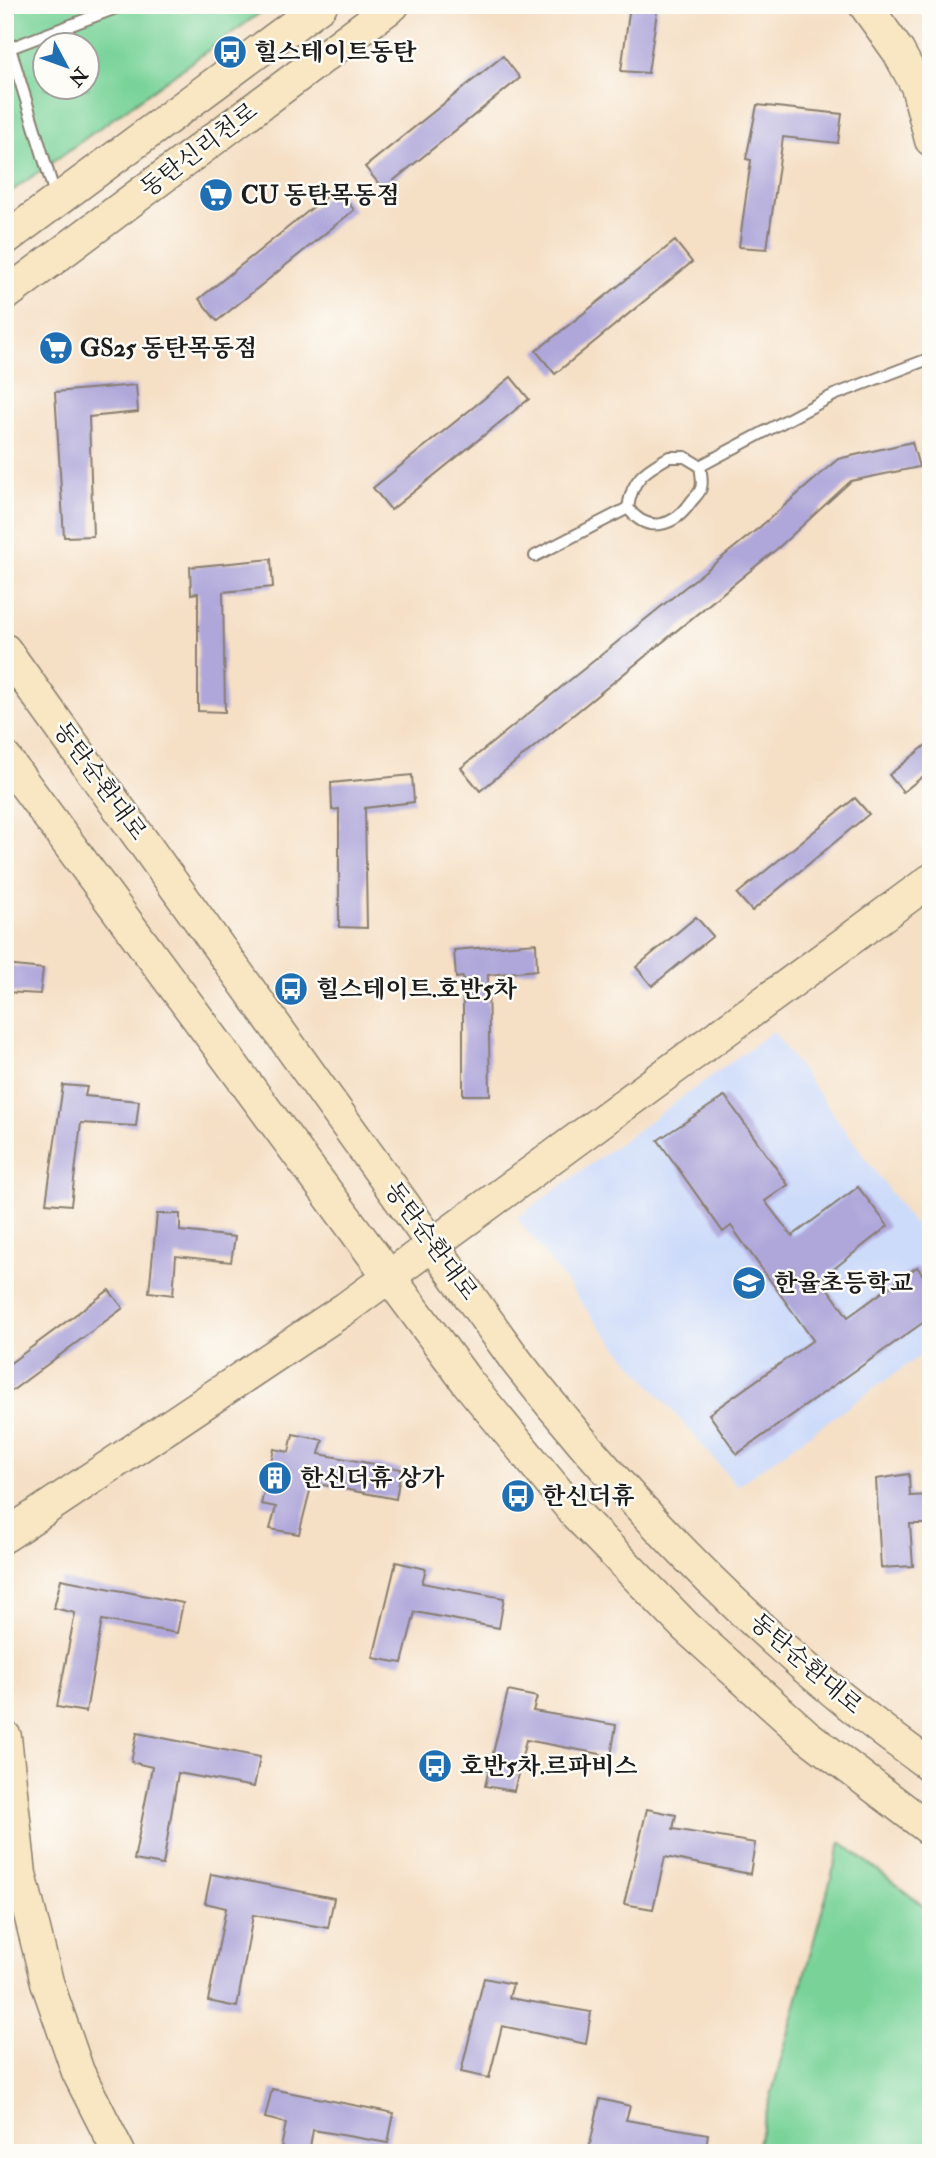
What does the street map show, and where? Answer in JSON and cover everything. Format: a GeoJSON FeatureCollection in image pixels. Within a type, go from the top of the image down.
{"type":"FeatureCollection","features":[{"type":"Feature","properties":{"kind":"main road","name":"동탄신리천로"},"geometry":{"type":"LineString","coordinates":[[5,239],[321,5]]}},
{"type":"Feature","properties":{"kind":"main road","name":"동탄신리천로"},"geometry":{"type":"LineString","coordinates":[[5,295],[393,5]]}},
{"type":"Feature","properties":{"kind":"main road"},"geometry":{"type":"LineString","coordinates":[[865,5],[898,51],[917,86],[931,140]]}},
{"type":"Feature","properties":{"kind":"main road","name":"동탄순환대로"},"geometry":{"type":"LineString","coordinates":[[5,650],[433,1245],[565,1422],[652,1522],[767,1631],[848,1701],[931,1766]]}},
{"type":"Feature","properties":{"kind":"main road"},"geometry":{"type":"LineString","coordinates":[[5,758],[468,1383],[575,1513],[686,1627],[806,1735],[931,1830]]}},
{"type":"Feature","properties":{"kind":"main road"},"geometry":{"type":"LineString","coordinates":[[5,1536],[390,1276],[931,880]]}},
{"type":"Feature","properties":{"kind":"main road"},"geometry":{"type":"LineString","coordinates":[[5,1737],[20,1874],[47,1982],[78,2072],[119,2153]]}},
{"type":"Feature","properties":{"kind":"lane"},"geometry":{"type":"LineString","coordinates":[[57,201],[10,48],[124,5]]}},
{"type":"Feature","properties":{"kind":"lane"},"geometry":{"type":"LineString","coordinates":[[701,466],[834,395],[931,358]]}},
{"type":"Feature","properties":{"kind":"lane"},"geometry":{"type":"LineString","coordinates":[[669,457],[685,457],[701,466],[702,488],[685,512],[663,525],[647,525],[636,519],[628,508],[630,489],[640,474],[649,468],[669,457]]}},
{"type":"Feature","properties":{"kind":"lane"},"geometry":{"type":"LineString","coordinates":[[535,556],[628,508]]}},
{"type":"Feature","properties":{"kind":"shaded area","name":"한율초등학교"},"geometry":{"type":"Polygon","coordinates":[[[773,1031],[931,1248],[931,1348],[737,1486],[593,1318],[517,1218],[773,1031]]]}},
{"type":"Feature","properties":{"kind":"green space"},"geometry":{"type":"Polygon","coordinates":[[[5,5],[271,5],[5,196],[5,5]]]}},
{"type":"Feature","properties":{"kind":"green space"},"geometry":{"type":"Polygon","coordinates":[[[841,1842],[931,1912],[931,2153],[751,2153],[758,2143],[841,1842]]]}},
{"type":"Feature","properties":{"kind":"building"},"geometry":{"type":"Polygon","coordinates":[[[630,5],[658,5],[648,73],[621,71],[630,5]]]}},
{"type":"Feature","properties":{"kind":"building"},"geometry":{"type":"Polygon","coordinates":[[[503,56],[520,78],[383,189],[365,167],[503,56]]]}},
{"type":"Feature","properties":{"kind":"building"},"geometry":{"type":"Polygon","coordinates":[[[757,105],[842,114],[838,143],[783,137],[767,249],[739,247],[751,160],[746,159],[757,105]]]}},
{"type":"Feature","properties":{"kind":"building"},"geometry":{"type":"Polygon","coordinates":[[[337,188],[354,210],[217,321],[199,299],[337,188]]]}},
{"type":"Feature","properties":{"kind":"building"},"geometry":{"type":"Polygon","coordinates":[[[675,241],[692,262],[555,374],[536,351],[675,241]]]}},
{"type":"Feature","properties":{"kind":"building"},"geometry":{"type":"Polygon","coordinates":[[[511,377],[529,399],[391,510],[373,488],[511,377]]]}},
{"type":"Feature","properties":{"kind":"building"},"geometry":{"type":"Polygon","coordinates":[[[136,385],[138,412],[89,417],[93,536],[64,537],[55,392],[136,385]]]}},
{"type":"Feature","properties":{"kind":"building"},"geometry":{"type":"Polygon","coordinates":[[[912,442],[919,467],[851,481],[778,548],[480,791],[461,768],[761,526],[838,459],[912,442]]]}},
{"type":"Feature","properties":{"kind":"building"},"geometry":{"type":"Polygon","coordinates":[[[271,559],[273,587],[223,592],[225,712],[198,711],[198,593],[191,594],[190,567],[271,559]]]}},
{"type":"Feature","properties":{"kind":"building"},"geometry":{"type":"Polygon","coordinates":[[[931,741],[931,770],[903,792],[889,775],[931,741]]]}},
{"type":"Feature","properties":{"kind":"building"},"geometry":{"type":"Polygon","coordinates":[[[412,775],[414,802],[365,808],[367,928],[339,927],[339,809],[332,810],[331,783],[412,775]]]}},
{"type":"Feature","properties":{"kind":"building"},"geometry":{"type":"Polygon","coordinates":[[[855,798],[869,814],[752,911],[737,894],[855,798]]]}},
{"type":"Feature","properties":{"kind":"building"},"geometry":{"type":"Polygon","coordinates":[[[696,917],[713,936],[652,986],[636,967],[696,917]]]}},
{"type":"Feature","properties":{"kind":"building"},"geometry":{"type":"Polygon","coordinates":[[[536,943],[537,970],[488,975],[490,1095],[463,1095],[463,977],[456,978],[454,950],[536,943]]]}},
{"type":"Feature","properties":{"kind":"building"},"geometry":{"type":"Polygon","coordinates":[[[5,965],[43,969],[40,994],[5,992],[5,965]]]}},
{"type":"Feature","properties":{"kind":"building"},"geometry":{"type":"Polygon","coordinates":[[[63,1085],[87,1087],[85,1096],[139,1101],[136,1126],[81,1123],[71,1205],[46,1203],[63,1085]]]}},
{"type":"Feature","properties":{"kind":"building"},"geometry":{"type":"Polygon","coordinates":[[[725,1096],[788,1185],[765,1201],[792,1236],[858,1187],[888,1226],[821,1279],[848,1317],[917,1267],[931,1286],[931,1317],[737,1454],[709,1414],[813,1340],[731,1226],[723,1232],[658,1140],[725,1096]]]}},
{"type":"Feature","properties":{"kind":"building"},"geometry":{"type":"Polygon","coordinates":[[[157,1214],[180,1214],[180,1231],[235,1237],[231,1262],[176,1256],[173,1295],[149,1292],[157,1214]]]}},
{"type":"Feature","properties":{"kind":"building"},"geometry":{"type":"Polygon","coordinates":[[[109,1290],[123,1308],[5,1396],[5,1367],[109,1290]]]}},
{"type":"Feature","properties":{"kind":"building"},"geometry":{"type":"Polygon","coordinates":[[[293,1434],[323,1440],[319,1454],[401,1469],[396,1499],[312,1483],[299,1534],[270,1529],[276,1507],[261,1504],[274,1449],[289,1452],[293,1434]]]}},
{"type":"Feature","properties":{"kind":"building"},"geometry":{"type":"Polygon","coordinates":[[[909,1474],[910,1496],[931,1495],[931,1524],[910,1524],[913,1566],[881,1568],[876,1479],[909,1474]]]}},
{"type":"Feature","properties":{"kind":"building"},"geometry":{"type":"Polygon","coordinates":[[[396,1562],[426,1569],[422,1583],[504,1598],[499,1628],[415,1612],[402,1663],[373,1658],[396,1562]]]}},
{"type":"Feature","properties":{"kind":"building"},"geometry":{"type":"Polygon","coordinates":[[[61,1579],[183,1603],[177,1633],[102,1620],[86,1712],[57,1707],[75,1613],[54,1608],[61,1579]]]}},
{"type":"Feature","properties":{"kind":"building"},"geometry":{"type":"Polygon","coordinates":[[[508,1691],[537,1697],[533,1711],[616,1725],[611,1756],[526,1740],[514,1791],[485,1786],[508,1691]]]}},
{"type":"Feature","properties":{"kind":"building"},"geometry":{"type":"Polygon","coordinates":[[[137,1733],[260,1757],[254,1787],[178,1773],[163,1865],[134,1860],[152,1767],[131,1762],[137,1733]]]}},
{"type":"Feature","properties":{"kind":"building"},"geometry":{"type":"Polygon","coordinates":[[[647,1809],[676,1815],[673,1829],[755,1843],[750,1874],[665,1857],[653,1909],[624,1904],[647,1809]]]}},
{"type":"Feature","properties":{"kind":"building"},"geometry":{"type":"Polygon","coordinates":[[[211,1874],[334,1898],[328,1928],[253,1915],[237,2007],[208,2001],[226,1908],[205,1903],[211,1874]]]}},
{"type":"Feature","properties":{"kind":"building"},"geometry":{"type":"Polygon","coordinates":[[[484,1978],[513,1984],[509,1998],[591,2012],[586,2044],[502,2026],[489,2078],[461,2072],[484,1978]]]}},
{"type":"Feature","properties":{"kind":"building"},"geometry":{"type":"Polygon","coordinates":[[[272,2089],[394,2113],[388,2143],[313,2130],[309,2153],[280,2153],[286,2123],[265,2118],[272,2089]]]}},
{"type":"Feature","properties":{"kind":"building"},"geometry":{"type":"Polygon","coordinates":[[[600,2099],[630,2106],[626,2120],[708,2134],[705,2153],[640,2153],[619,2148],[618,2153],[588,2153],[600,2099]]]}},
{"type":"Feature","properties":{"kind":"place","name":"힐스테이트동탄"},"geometry":{"type":"Point","coordinates":[230,52]}},
{"type":"Feature","properties":{"kind":"place","name":"CU 동탄목동점"},"geometry":{"type":"Point","coordinates":[216,195]}},
{"type":"Feature","properties":{"kind":"place","name":"GS25 동탄목동점"},"geometry":{"type":"Point","coordinates":[56,348]}},
{"type":"Feature","properties":{"kind":"place","name":"힐스테이트.호반5차"},"geometry":{"type":"Point","coordinates":[291,989]}},
{"type":"Feature","properties":{"kind":"place","name":"한율초등학교"},"geometry":{"type":"Point","coordinates":[749,1283]}},
{"type":"Feature","properties":{"kind":"place","name":"한신더휴 상가"},"geometry":{"type":"Point","coordinates":[275,1478]}},
{"type":"Feature","properties":{"kind":"place","name":"한신더휴"},"geometry":{"type":"Point","coordinates":[518,1496]}},
{"type":"Feature","properties":{"kind":"place","name":"호반5차.르파비스"},"geometry":{"type":"Point","coordinates":[435,1766]}}]}
